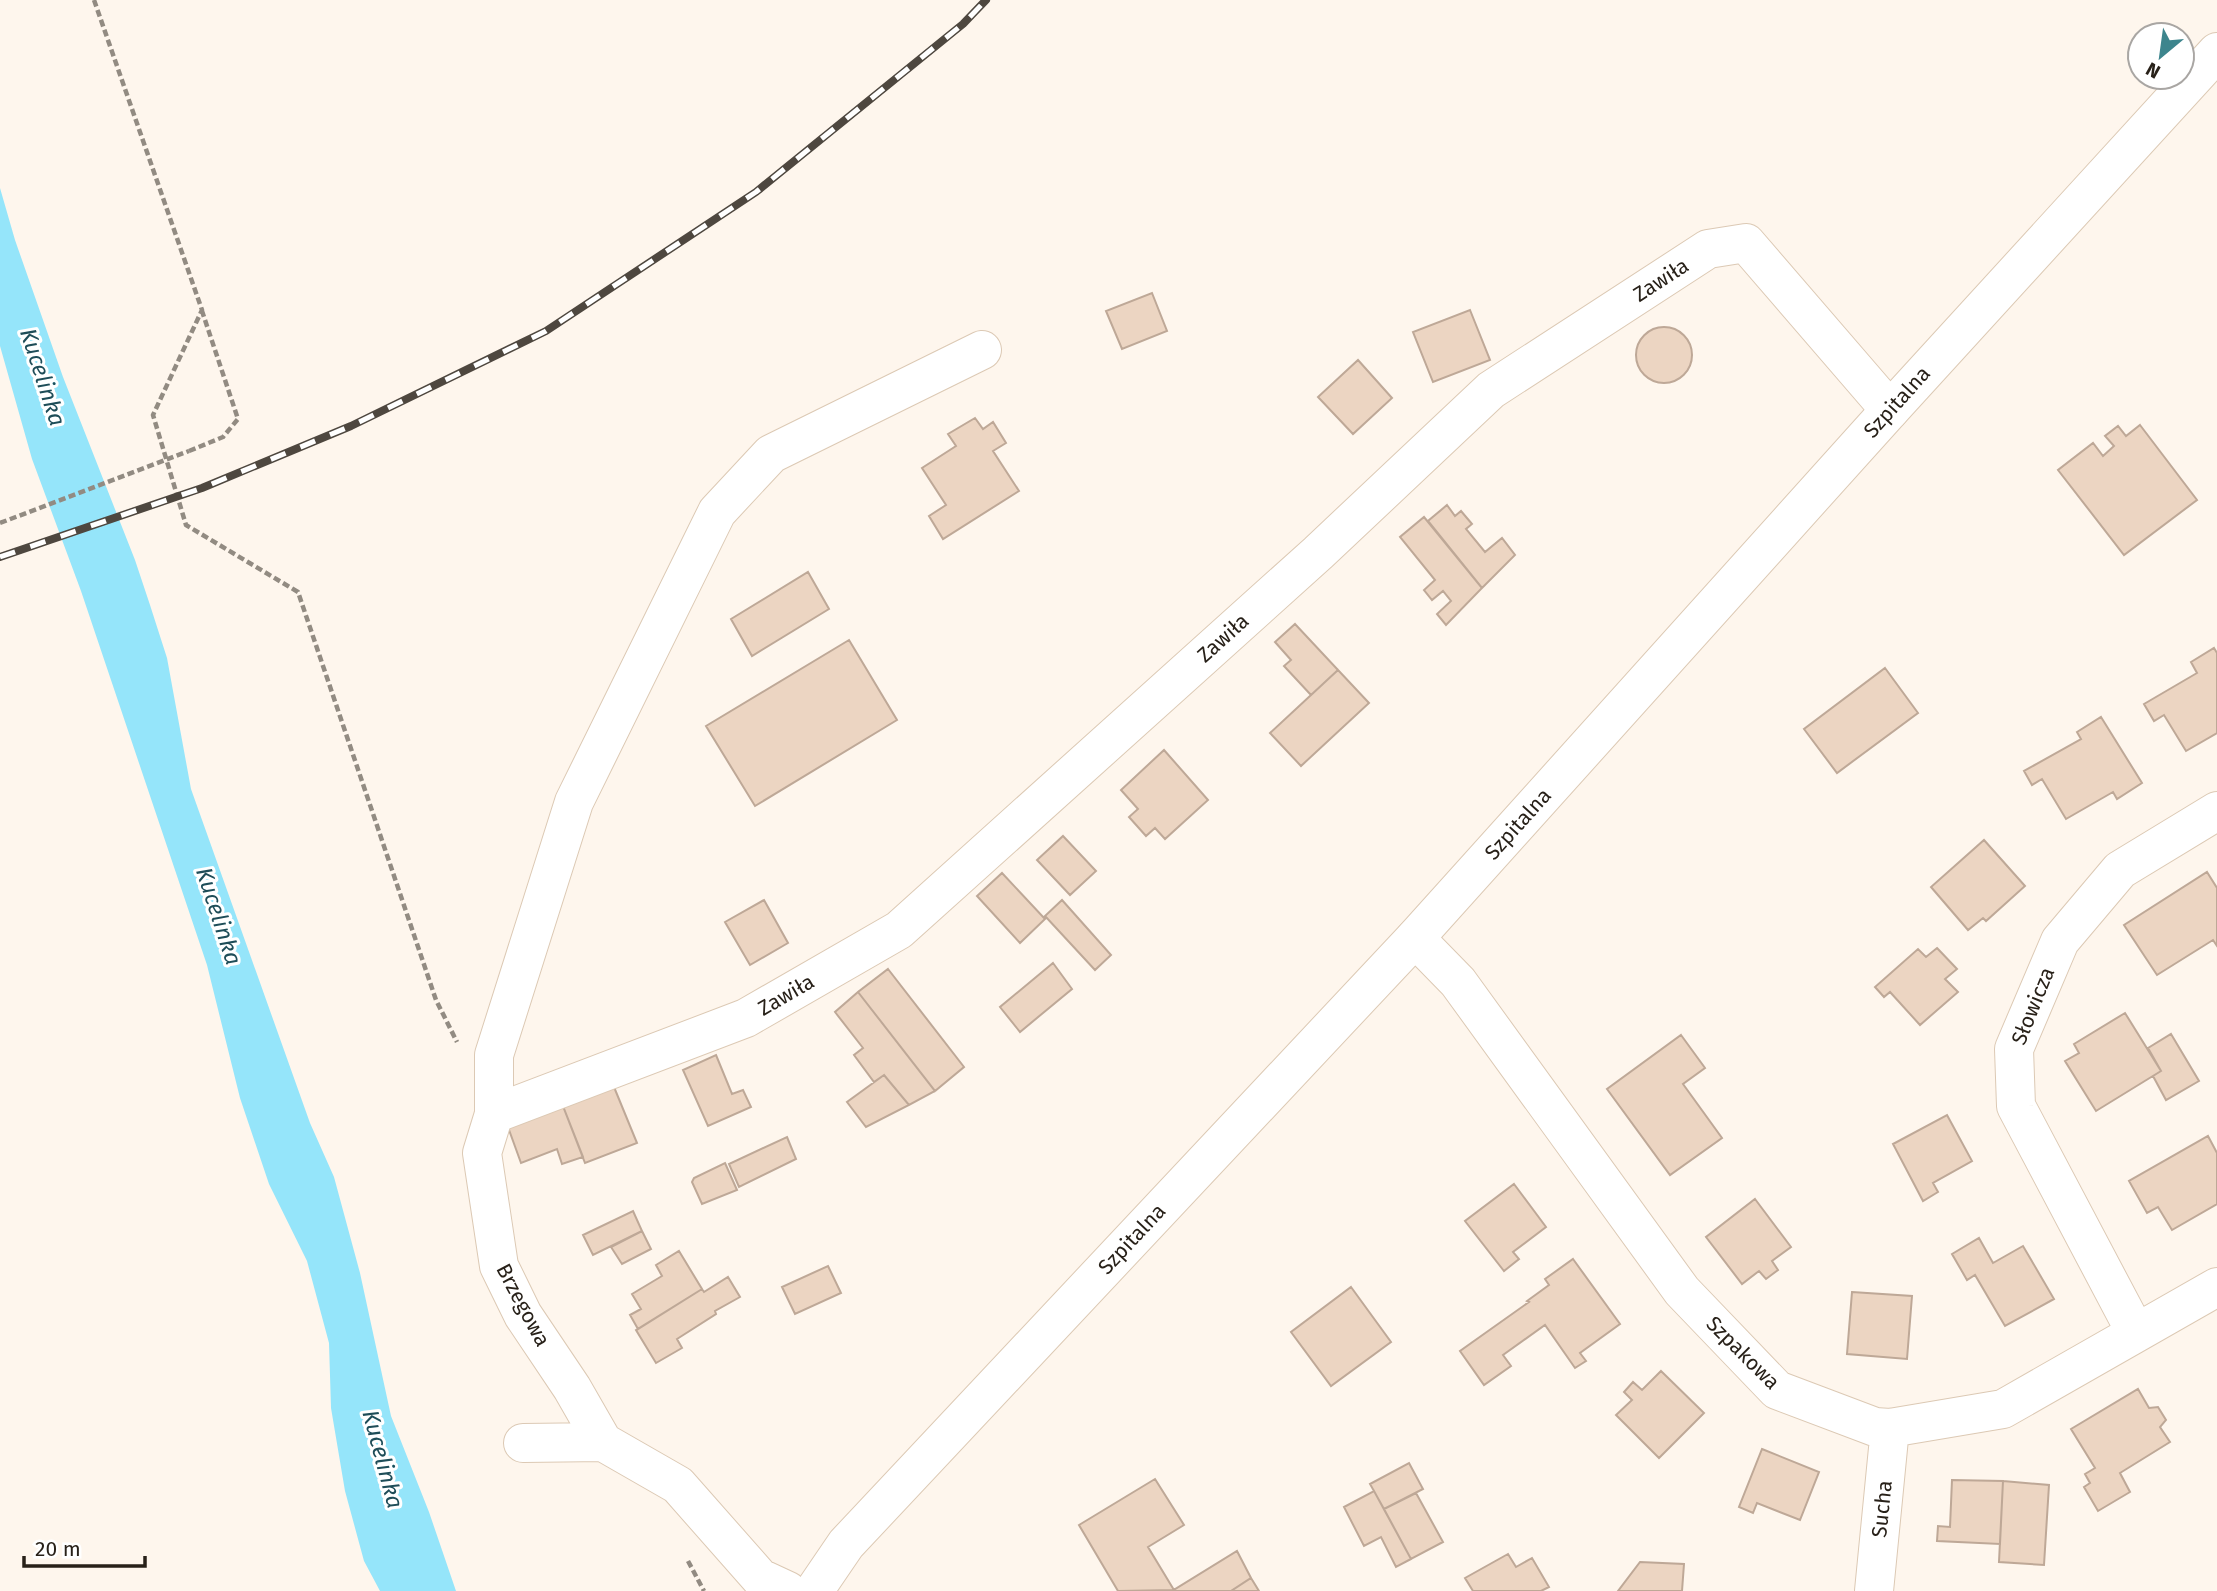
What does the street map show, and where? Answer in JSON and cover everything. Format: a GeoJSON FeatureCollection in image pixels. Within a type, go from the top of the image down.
{"type":"FeatureCollection","features":[{"type":"Feature","properties":{"kind":"street","name":"Szpitalna"},"geometry":{"type":"LineString","coordinates":[[814,1591],[846,1544],[1415,938],[1890,410],[2217,52]]}},
{"type":"Feature","properties":{"kind":"street","name":"Zawiła"},"geometry":{"type":"LineString","coordinates":[[495,1114],[746,1018],[899,930],[1308,562],[1491,390],[1708,249],[1746,243],[1890,410]]}},
{"type":"Feature","properties":{"kind":"street","name":"Brzegowa"},"geometry":{"type":"LineString","coordinates":[[603,1442],[572,1388],[523,1315],[499,1266],[482,1153],[495,1114],[494,1055],[574,802],[717,512],[771,454],[982,350]]}},
{"type":"Feature","properties":{"kind":"street","name":"Słowicza"},"geometry":{"type":"LineString","coordinates":[[2136,1333],[2016,1106],[2014,1049],[2060,941],[2077,920],[2120,870],[2217,811]]}},
{"type":"Feature","properties":{"kind":"street","name":"Szpakowa"},"geometry":{"type":"LineString","coordinates":[[1415,938],[1458,982],[1682,1291],[1777,1390],[1875,1427],[2003,1409],[2217,1287]]}},
{"type":"Feature","properties":{"kind":"street","name":"Sucha"},"geometry":{"type":"LineString","coordinates":[[1874,1591],[1890,1427]]}},
{"type":"Feature","properties":{"kind":"street"},"geometry":{"type":"LineString","coordinates":[[523,1443],[603,1442],[678,1485],[760,1578],[788,1591]]}},
{"type":"Feature","properties":{"kind":"path"},"geometry":{"type":"LineString","coordinates":[[0,523],[223,437],[238,419],[94,0]]}},
{"type":"Feature","properties":{"kind":"path"},"geometry":{"type":"LineString","coordinates":[[202,310],[153,415],[186,525],[298,592],[436,1000],[459,1046]]}},
{"type":"Feature","properties":{"kind":"water","name":"Kucelinka"},"geometry":{"type":"Polygon","coordinates":[[[0,188],[15,240],[63,377],[150,605],[167,658],[191,789],[310,1123],[334,1177],[360,1273],[391,1416],[429,1512],[456,1591],[380,1591],[364,1561],[345,1491],[331,1408],[329,1343],[307,1261],[269,1184],[240,1098],[207,965],[81,591],[32,459],[0,346],[0,188]]]}},
{"type":"Feature","properties":{"kind":"building"},"geometry":{"type":"Polygon","coordinates":[[[1152,293],[1167,331],[1122,349],[1106,311],[1152,293]]]}},
{"type":"Feature","properties":{"kind":"building"},"geometry":{"type":"Polygon","coordinates":[[[1470,310],[1490,360],[1433,382],[1413,332],[1470,310]]]}},
{"type":"Feature","properties":{"kind":"building"},"geometry":{"type":"Polygon","coordinates":[[[1658,327],[1670,327],[1680,331],[1688,339],[1692,355],[1688,371],[1680,379],[1670,383],[1658,383],[1648,379],[1640,371],[1636,361],[1636,349],[1640,339],[1648,331],[1658,327]]]}},
{"type":"Feature","properties":{"kind":"building"},"geometry":{"type":"Polygon","coordinates":[[[1358,360],[1392,398],[1353,434],[1318,397],[1358,360]]]}},
{"type":"Feature","properties":{"kind":"building"},"geometry":{"type":"Polygon","coordinates":[[[975,418],[983,429],[993,422],[1006,443],[993,451],[1019,491],[943,539],[929,516],[946,505],[922,468],[956,446],[948,434],[975,418]]]}},
{"type":"Feature","properties":{"kind":"building"},"geometry":{"type":"Polygon","coordinates":[[[2140,425],[2197,500],[2124,555],[2058,470],[2093,443],[2103,456],[2114,446],[2105,436],[2118,426],[2126,436],[2140,425]]]}},
{"type":"Feature","properties":{"kind":"building"},"geometry":{"type":"Polygon","coordinates":[[[1447,505],[1455,516],[1461,511],[1472,524],[1466,529],[1485,552],[1502,538],[1515,555],[1482,588],[1428,521],[1447,505]]]}},
{"type":"Feature","properties":{"kind":"building"},"geometry":{"type":"Polygon","coordinates":[[[1424,517],[1482,588],[1446,625],[1437,614],[1451,601],[1443,591],[1432,600],[1424,590],[1435,580],[1400,537],[1424,517]]]}},
{"type":"Feature","properties":{"kind":"building"},"geometry":{"type":"Polygon","coordinates":[[[808,572],[829,609],[752,656],[731,619],[808,572]]]}},
{"type":"Feature","properties":{"kind":"building"},"geometry":{"type":"Polygon","coordinates":[[[1295,624],[1338,670],[1311,695],[1284,666],[1291,660],[1275,642],[1295,624]]]}},
{"type":"Feature","properties":{"kind":"building"},"geometry":{"type":"Polygon","coordinates":[[[849,640],[897,720],[755,806],[706,726],[849,640]]]}},
{"type":"Feature","properties":{"kind":"building"},"geometry":{"type":"Polygon","coordinates":[[[2214,648],[2217,653],[2217,733],[2186,751],[2164,715],[2154,721],[2144,704],[2197,673],[2191,662],[2214,648]]]}},
{"type":"Feature","properties":{"kind":"building"},"geometry":{"type":"Polygon","coordinates":[[[1885,668],[1918,713],[1837,773],[1804,729],[1885,668]]]}},
{"type":"Feature","properties":{"kind":"building"},"geometry":{"type":"Polygon","coordinates":[[[1338,670],[1369,703],[1301,766],[1270,733],[1338,670]]]}},
{"type":"Feature","properties":{"kind":"building"},"geometry":{"type":"Polygon","coordinates":[[[2101,717],[2142,783],[2117,799],[2113,792],[2066,819],[2042,779],[2032,785],[2024,771],[2081,739],[2077,732],[2101,717]]]}},
{"type":"Feature","properties":{"kind":"building"},"geometry":{"type":"Polygon","coordinates":[[[1164,750],[1208,800],[1165,839],[1155,828],[1146,836],[1129,817],[1138,809],[1121,790],[1164,750]]]}},
{"type":"Feature","properties":{"kind":"building"},"geometry":{"type":"Polygon","coordinates":[[[1063,836],[1096,871],[1070,895],[1037,860],[1063,836]]]}},
{"type":"Feature","properties":{"kind":"building"},"geometry":{"type":"Polygon","coordinates":[[[1984,840],[2025,886],[1986,921],[1983,918],[1968,930],[1931,887],[1984,840]]]}},
{"type":"Feature","properties":{"kind":"building"},"geometry":{"type":"Polygon","coordinates":[[[2207,872],[2217,888],[2217,946],[2213,940],[2157,975],[2124,925],[2207,872]]]}},
{"type":"Feature","properties":{"kind":"building"},"geometry":{"type":"Polygon","coordinates":[[[1002,873],[1045,919],[1020,943],[977,896],[1002,873]]]}},
{"type":"Feature","properties":{"kind":"building"},"geometry":{"type":"Polygon","coordinates":[[[764,900],[788,943],[750,965],[725,922],[764,900]]]}},
{"type":"Feature","properties":{"kind":"building"},"geometry":{"type":"Polygon","coordinates":[[[1062,900],[1111,955],[1095,970],[1045,916],[1062,900]]]}},
{"type":"Feature","properties":{"kind":"building"},"geometry":{"type":"Polygon","coordinates":[[[1937,948],[1957,969],[1945,979],[1958,992],[1920,1025],[1890,992],[1884,997],[1875,987],[1918,949],[1926,957],[1937,948]]]}},
{"type":"Feature","properties":{"kind":"building"},"geometry":{"type":"Polygon","coordinates":[[[1053,963],[1072,989],[1020,1032],[1000,1007],[1053,963]]]}},
{"type":"Feature","properties":{"kind":"building"},"geometry":{"type":"Polygon","coordinates":[[[888,969],[964,1067],[935,1091],[858,992],[888,969]]]}},
{"type":"Feature","properties":{"kind":"building"},"geometry":{"type":"Polygon","coordinates":[[[858,992],[935,1091],[909,1105],[884,1075],[874,1082],[854,1055],[863,1048],[835,1012],[858,992]]]}},
{"type":"Feature","properties":{"kind":"building"},"geometry":{"type":"Polygon","coordinates":[[[2125,1013],[2161,1071],[2096,1111],[2065,1061],[2079,1053],[2074,1044],[2125,1013]]]}},
{"type":"Feature","properties":{"kind":"building"},"geometry":{"type":"Polygon","coordinates":[[[2171,1034],[2199,1081],[2166,1100],[2153,1076],[2161,1071],[2148,1048],[2171,1034]]]}},
{"type":"Feature","properties":{"kind":"building"},"geometry":{"type":"Polygon","coordinates":[[[1681,1035],[1705,1068],[1683,1084],[1722,1138],[1670,1175],[1607,1089],[1681,1035]]]}},
{"type":"Feature","properties":{"kind":"building"},"geometry":{"type":"Polygon","coordinates":[[[716,1055],[732,1094],[743,1090],[751,1107],[708,1126],[683,1070],[716,1055]]]}},
{"type":"Feature","properties":{"kind":"building"},"geometry":{"type":"Polygon","coordinates":[[[884,1075],[909,1105],[866,1127],[847,1102],[884,1075]]]}},
{"type":"Feature","properties":{"kind":"building"},"geometry":{"type":"Polygon","coordinates":[[[614,1087],[637,1143],[585,1163],[563,1106],[614,1087]]]}},
{"type":"Feature","properties":{"kind":"building"},"geometry":{"type":"Polygon","coordinates":[[[563,1106],[583,1157],[562,1164],[557,1149],[521,1163],[508,1127],[563,1106]]]}},
{"type":"Feature","properties":{"kind":"building"},"geometry":{"type":"Polygon","coordinates":[[[1947,1115],[1972,1161],[1933,1183],[1938,1192],[1923,1201],[1893,1144],[1947,1115]]]}},
{"type":"Feature","properties":{"kind":"building"},"geometry":{"type":"Polygon","coordinates":[[[2208,1136],[2217,1153],[2217,1204],[2172,1230],[2158,1207],[2147,1213],[2129,1181],[2208,1136]]]}},
{"type":"Feature","properties":{"kind":"building"},"geometry":{"type":"Polygon","coordinates":[[[787,1137],[796,1159],[739,1187],[729,1164],[787,1137]]]}},
{"type":"Feature","properties":{"kind":"building"},"geometry":{"type":"Polygon","coordinates":[[[725,1163],[737,1190],[702,1204],[692,1182],[694,1178],[725,1163]]]}},
{"type":"Feature","properties":{"kind":"building"},"geometry":{"type":"Polygon","coordinates":[[[1514,1184],[1546,1227],[1513,1252],[1519,1259],[1504,1271],[1465,1221],[1514,1184]]]}},
{"type":"Feature","properties":{"kind":"building"},"geometry":{"type":"Polygon","coordinates":[[[1755,1199],[1791,1247],[1772,1261],[1778,1270],[1766,1279],[1759,1271],[1742,1284],[1706,1237],[1755,1199]]]}},
{"type":"Feature","properties":{"kind":"building"},"geometry":{"type":"Polygon","coordinates":[[[633,1211],[642,1231],[593,1255],[583,1235],[633,1211]]]}},
{"type":"Feature","properties":{"kind":"building"},"geometry":{"type":"Polygon","coordinates":[[[642,1231],[651,1249],[622,1264],[611,1247],[642,1231]]]}},
{"type":"Feature","properties":{"kind":"building"},"geometry":{"type":"Polygon","coordinates":[[[1979,1238],[1993,1263],[2023,1246],[2054,1299],[2005,1326],[1975,1275],[1967,1280],[1952,1254],[1979,1238]]]}},
{"type":"Feature","properties":{"kind":"building"},"geometry":{"type":"Polygon","coordinates":[[[679,1251],[702,1289],[638,1329],[630,1315],[641,1309],[632,1294],[662,1276],[656,1265],[679,1251]]]}},
{"type":"Feature","properties":{"kind":"building"},"geometry":{"type":"Polygon","coordinates":[[[1573,1259],[1620,1324],[1580,1353],[1586,1361],[1575,1368],[1545,1325],[1503,1355],[1511,1366],[1484,1385],[1460,1351],[1529,1302],[1527,1301],[1549,1285],[1545,1279],[1573,1259]]]}},
{"type":"Feature","properties":{"kind":"building"},"geometry":{"type":"Polygon","coordinates":[[[828,1266],[841,1293],[795,1314],[782,1287],[828,1266]]]}},
{"type":"Feature","properties":{"kind":"building"},"geometry":{"type":"Polygon","coordinates":[[[728,1277],[740,1297],[715,1311],[716,1314],[677,1339],[682,1348],[656,1363],[636,1330],[702,1289],[704,1292],[728,1277]]]}},
{"type":"Feature","properties":{"kind":"building"},"geometry":{"type":"Polygon","coordinates":[[[1351,1287],[1391,1342],[1331,1386],[1291,1332],[1351,1287]]]}},
{"type":"Feature","properties":{"kind":"building"},"geometry":{"type":"Polygon","coordinates":[[[1852,1292],[1912,1296],[1907,1359],[1847,1354],[1852,1292]]]}},
{"type":"Feature","properties":{"kind":"building"},"geometry":{"type":"Polygon","coordinates":[[[1661,1371],[1704,1413],[1659,1458],[1616,1415],[1632,1400],[1624,1392],[1633,1382],[1642,1390],[1661,1371]]]}},
{"type":"Feature","properties":{"kind":"building"},"geometry":{"type":"Polygon","coordinates":[[[2138,1389],[2149,1408],[2158,1407],[2166,1420],[2160,1427],[2170,1442],[2120,1473],[2130,1492],[2098,1511],[2084,1487],[2090,1483],[2085,1474],[2095,1468],[2071,1429],[2138,1389]]]}},
{"type":"Feature","properties":{"kind":"building"},"geometry":{"type":"Polygon","coordinates":[[[1762,1449],[1819,1472],[1800,1520],[1757,1503],[1753,1513],[1739,1507],[1762,1449]]]}},
{"type":"Feature","properties":{"kind":"building"},"geometry":{"type":"Polygon","coordinates":[[[1409,1463],[1423,1489],[1384,1509],[1370,1484],[1409,1463]]]}},
{"type":"Feature","properties":{"kind":"building"},"geometry":{"type":"Polygon","coordinates":[[[1155,1479],[1184,1525],[1148,1547],[1174,1590],[1118,1591],[1079,1525],[1155,1479]]]}},
{"type":"Feature","properties":{"kind":"building"},"geometry":{"type":"Polygon","coordinates":[[[1952,1480],[2003,1481],[2000,1544],[1937,1541],[1938,1526],[1950,1527],[1952,1480]]]}},
{"type":"Feature","properties":{"kind":"building"},"geometry":{"type":"Polygon","coordinates":[[[2003,1481],[2049,1485],[2044,1565],[1999,1562],[2003,1481]]]}},
{"type":"Feature","properties":{"kind":"building"},"geometry":{"type":"Polygon","coordinates":[[[1374,1491],[1411,1559],[1396,1567],[1381,1537],[1364,1546],[1344,1507],[1374,1491]]]}},
{"type":"Feature","properties":{"kind":"building"},"geometry":{"type":"Polygon","coordinates":[[[1416,1493],[1443,1542],[1411,1559],[1384,1509],[1416,1493]]]}},
{"type":"Feature","properties":{"kind":"building"},"geometry":{"type":"Polygon","coordinates":[[[1237,1551],[1251,1578],[1231,1591],[1172,1591],[1237,1551]]]}},
{"type":"Feature","properties":{"kind":"building"},"geometry":{"type":"Polygon","coordinates":[[[1508,1554],[1516,1567],[1532,1558],[1549,1587],[1541,1591],[1473,1591],[1465,1578],[1508,1554]]]}},
{"type":"Feature","properties":{"kind":"building"},"geometry":{"type":"Polygon","coordinates":[[[1640,1562],[1684,1564],[1682,1591],[1618,1591],[1640,1562]]]}},
{"type":"Feature","properties":{"kind":"building"},"geometry":{"type":"Polygon","coordinates":[[[1251,1578],[1259,1591],[1231,1591],[1251,1578]]]}},
{"type":"Feature","properties":{"kind":"railway"},"geometry":{"type":"LineString","coordinates":[[0,557],[202,488],[351,426],[546,331],[756,192],[963,24],[986,0]]}}]}
